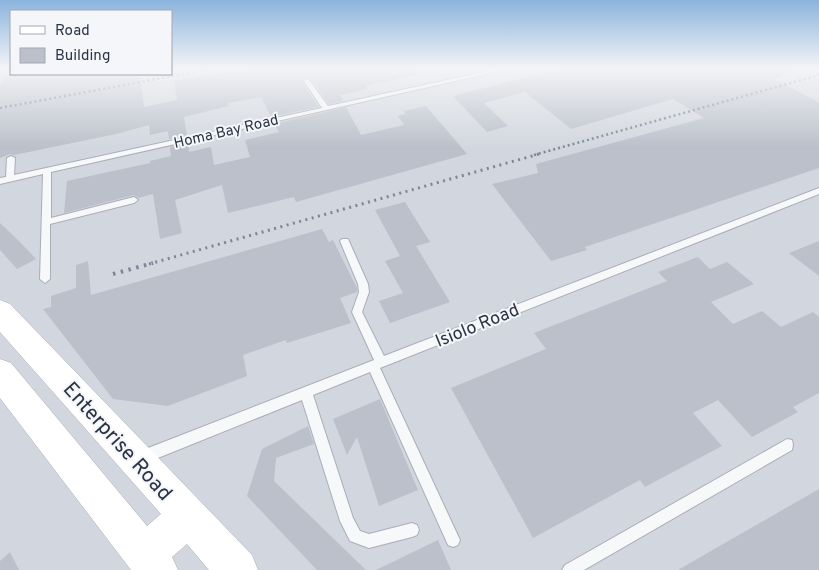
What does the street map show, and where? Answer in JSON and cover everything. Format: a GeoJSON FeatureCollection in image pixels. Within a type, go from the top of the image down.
{"type":"FeatureCollection","features":[{"type":"Feature","properties":{"kind":"main road","name":"Enterprise Road"},"geometry":{"type":"LineString","coordinates":[[0,312],[237,570]]}},
{"type":"Feature","properties":{"kind":"main road"},"geometry":{"type":"LineString","coordinates":[[0,373],[151,562],[187,517]]}},
{"type":"Feature","properties":{"kind":"lane"},"geometry":{"type":"LineString","coordinates":[[316,95],[326,108]]}},
{"type":"Feature","properties":{"kind":"lane","name":"Homa Bay Road"},"geometry":{"type":"LineString","coordinates":[[0,181],[388,95]]}},
{"type":"Feature","properties":{"kind":"lane"},"geometry":{"type":"LineString","coordinates":[[10,179],[11,158]]}},
{"type":"Feature","properties":{"kind":"lane"},"geometry":{"type":"LineString","coordinates":[[45,279],[47,171]]}},
{"type":"Feature","properties":{"kind":"lane","name":"Isiolo Road"},"geometry":{"type":"LineString","coordinates":[[135,460],[819,191]]}},
{"type":"Feature","properties":{"kind":"lane"},"geometry":{"type":"LineString","coordinates":[[46,222],[134,200]]}},
{"type":"Feature","properties":{"kind":"lane"},"geometry":{"type":"LineString","coordinates":[[345,241],[364,284],[364,292],[357,312],[377,364],[453,540]]}},
{"type":"Feature","properties":{"kind":"lane"},"geometry":{"type":"LineString","coordinates":[[306,393],[347,521],[355,536],[369,541],[412,530]]}},
{"type":"Feature","properties":{"kind":"lane"},"geometry":{"type":"LineString","coordinates":[[570,570],[788,445]]}},
{"type":"Feature","properties":{"kind":"shaded area"},"geometry":{"type":"Polygon","coordinates":[[[0,95],[819,95],[819,570],[0,570],[0,95]]]}},
{"type":"Feature","properties":{"kind":"building"},"geometry":{"type":"Polygon","coordinates":[[[0,95],[142,95],[144,107],[177,100],[176,95],[311,95],[319,107],[271,117],[261,97],[228,103],[229,106],[184,117],[187,136],[169,139],[168,131],[150,135],[149,125],[116,134],[14,155],[10,154],[0,158],[0,95]]]}},
{"type":"Feature","properties":{"kind":"building"},"geometry":{"type":"Polygon","coordinates":[[[322,95],[342,95],[340,95],[343,101],[329,104],[322,95]]]}},
{"type":"Feature","properties":{"kind":"building"},"geometry":{"type":"Polygon","coordinates":[[[515,95],[484,103],[508,126],[487,132],[453,96],[515,95]]]}},
{"type":"Feature","properties":{"kind":"building"},"geometry":{"type":"Polygon","coordinates":[[[528,95],[805,95],[819,102],[819,168],[585,247],[587,250],[551,261],[492,184],[538,173],[536,164],[704,118],[673,99],[571,129],[528,95]]]}},
{"type":"Feature","properties":{"kind":"building"},"geometry":{"type":"Polygon","coordinates":[[[426,106],[467,154],[296,202],[294,197],[228,213],[222,185],[175,200],[182,233],[160,239],[153,194],[138,198],[134,195],[64,213],[67,181],[150,163],[150,161],[171,156],[170,147],[188,143],[189,152],[211,147],[214,165],[250,157],[245,140],[279,132],[274,124],[346,107],[361,135],[404,125],[398,116],[405,114],[404,111],[426,106]]]}},
{"type":"Feature","properties":{"kind":"building"},"geometry":{"type":"Polygon","coordinates":[[[405,202],[430,242],[416,246],[450,302],[390,323],[379,301],[403,293],[385,261],[400,256],[375,210],[405,202]]]}},
{"type":"Feature","properties":{"kind":"building"},"geometry":{"type":"Polygon","coordinates":[[[0,223],[36,259],[17,269],[0,250],[0,223]]]}},
{"type":"Feature","properties":{"kind":"building"},"geometry":{"type":"Polygon","coordinates":[[[322,229],[329,242],[333,240],[357,288],[357,292],[340,298],[351,323],[287,343],[286,340],[243,355],[247,376],[168,406],[113,399],[43,309],[51,307],[51,296],[76,288],[76,265],[88,261],[91,295],[322,229]]]}},
{"type":"Feature","properties":{"kind":"building"},"geometry":{"type":"Polygon","coordinates":[[[819,241],[819,276],[789,253],[819,241]]]}},
{"type":"Feature","properties":{"kind":"building"},"geometry":{"type":"Polygon","coordinates":[[[698,257],[710,269],[727,262],[754,284],[711,302],[733,324],[762,311],[781,327],[813,312],[819,317],[819,393],[793,407],[798,412],[752,437],[718,400],[693,413],[722,446],[645,487],[640,480],[533,538],[451,388],[546,349],[534,333],[667,281],[658,272],[698,257]]]}},
{"type":"Feature","properties":{"kind":"building"},"geometry":{"type":"Polygon","coordinates":[[[380,399],[418,490],[379,506],[357,437],[347,455],[333,419],[380,399]]]}},
{"type":"Feature","properties":{"kind":"building"},"geometry":{"type":"Polygon","coordinates":[[[308,426],[314,444],[276,458],[274,481],[366,570],[317,570],[247,496],[262,449],[308,426]]]}},
{"type":"Feature","properties":{"kind":"building"},"geometry":{"type":"Polygon","coordinates":[[[819,489],[819,570],[678,570],[819,489]]]}},
{"type":"Feature","properties":{"kind":"building"},"geometry":{"type":"Polygon","coordinates":[[[438,540],[451,570],[376,570],[438,540]]]}},
{"type":"Feature","properties":{"kind":"building"},"geometry":{"type":"Polygon","coordinates":[[[10,552],[19,570],[0,570],[0,561],[10,552]]]}},
{"type":"Feature","properties":{"kind":"railway"},"geometry":{"type":"LineString","coordinates":[[0,108],[72,95]]}},
{"type":"Feature","properties":{"kind":"railway"},"geometry":{"type":"LineString","coordinates":[[534,155],[749,95]]}},
{"type":"Feature","properties":{"kind":"railway"},"geometry":{"type":"LineString","coordinates":[[149,264],[539,154]]}},
{"type":"Feature","properties":{"kind":"railway"},"geometry":{"type":"LineString","coordinates":[[113,274],[153,263]]}}]}
